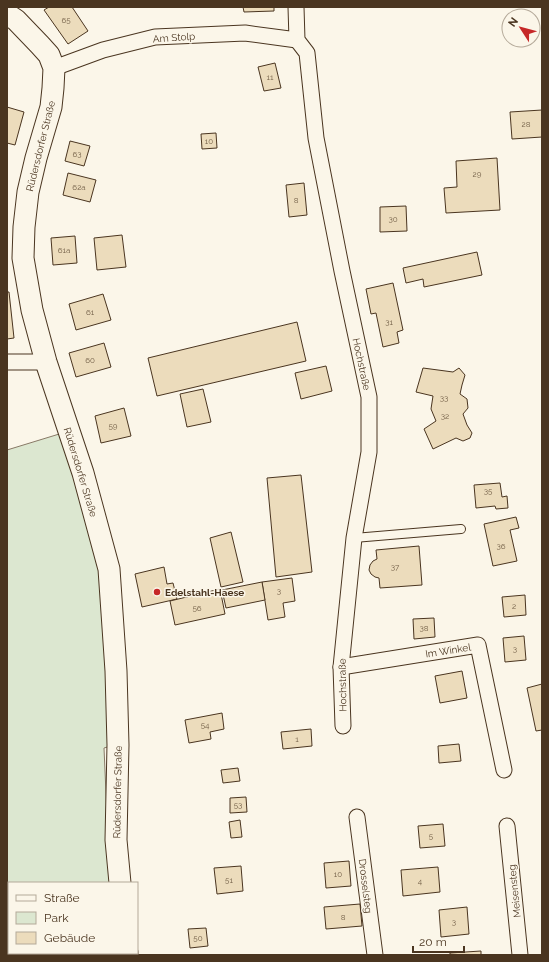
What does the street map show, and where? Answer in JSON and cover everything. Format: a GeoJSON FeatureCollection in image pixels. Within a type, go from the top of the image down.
{"type":"FeatureCollection","features":[{"type":"Feature","properties":{"kind":"main road"},"geometry":{"type":"LineString","coordinates":[[11,17],[49,55],[54,68]]}},
{"type":"Feature","properties":{"kind":"main road","name":"Rüdersdorfer Straße"},"geometry":{"type":"LineString","coordinates":[[54,68],[51,107],[30,183],[24,227],[23,258],[32,310],[46,362],[83,473],[110,569],[116,671],[118,745],[116,840],[120,882]]}},
{"type":"Feature","properties":{"kind":"street","name":"Hochstraße"},"geometry":{"type":"LineString","coordinates":[[296,7],[297,40],[307,54],[316,138],[369,397],[369,452],[354,538],[341,667],[343,726]]}},
{"type":"Feature","properties":{"kind":"street","name":"Am Stolp"},"geometry":{"type":"LineString","coordinates":[[54,68],[103,50],[155,37],[245,33],[297,40]]}},
{"type":"Feature","properties":{"kind":"street"},"geometry":{"type":"LineString","coordinates":[[7,362],[46,362]]}},
{"type":"Feature","properties":{"kind":"street","name":"Im Winkel"},"geometry":{"type":"LineString","coordinates":[[341,667],[478,645],[504,770]]}},
{"type":"Feature","properties":{"kind":"street","name":"Drosselsteg"},"geometry":{"type":"LineString","coordinates":[[357,817],[375,955]]}},
{"type":"Feature","properties":{"kind":"street","name":"Meisensteg"},"geometry":{"type":"LineString","coordinates":[[507,826],[520,955]]}},
{"type":"Feature","properties":{"kind":"lane"},"geometry":{"type":"LineString","coordinates":[[354,538],[461,529]]}},
{"type":"Feature","properties":{"kind":"green space"},"geometry":{"type":"Polygon","coordinates":[[[69,431],[109,569],[111,746],[104,748],[110,882],[8,882],[8,949],[7,949],[7,450],[69,431]]]}},
{"type":"Feature","properties":{"kind":"building"},"geometry":{"type":"Polygon","coordinates":[[[49,7],[72,7],[88,31],[68,44],[44,10],[49,7]]]}},
{"type":"Feature","properties":{"kind":"building"},"geometry":{"type":"Polygon","coordinates":[[[243,7],[274,7],[274,11],[244,12],[243,7]]]}},
{"type":"Feature","properties":{"kind":"building"},"geometry":{"type":"Polygon","coordinates":[[[275,63],[281,88],[264,91],[258,67],[275,63]]]}},
{"type":"Feature","properties":{"kind":"building"},"geometry":{"type":"Polygon","coordinates":[[[7,107],[24,112],[15,145],[7,143],[7,107]]]}},
{"type":"Feature","properties":{"kind":"building"},"geometry":{"type":"Polygon","coordinates":[[[542,110],[542,137],[512,139],[510,112],[542,110]]]}},
{"type":"Feature","properties":{"kind":"building"},"geometry":{"type":"Polygon","coordinates":[[[216,133],[217,148],[202,149],[201,134],[216,133]]]}},
{"type":"Feature","properties":{"kind":"building"},"geometry":{"type":"Polygon","coordinates":[[[70,141],[90,146],[84,166],[65,161],[70,141]]]}},
{"type":"Feature","properties":{"kind":"building"},"geometry":{"type":"Polygon","coordinates":[[[497,158],[500,210],[446,213],[444,188],[457,187],[456,161],[497,158]]]}},
{"type":"Feature","properties":{"kind":"building"},"geometry":{"type":"Polygon","coordinates":[[[68,173],[96,180],[90,202],[63,195],[68,173]]]}},
{"type":"Feature","properties":{"kind":"building"},"geometry":{"type":"Polygon","coordinates":[[[304,183],[307,215],[289,217],[286,185],[304,183]]]}},
{"type":"Feature","properties":{"kind":"building"},"geometry":{"type":"Polygon","coordinates":[[[406,206],[407,231],[380,232],[380,207],[406,206]]]}},
{"type":"Feature","properties":{"kind":"building"},"geometry":{"type":"Polygon","coordinates":[[[122,235],[126,267],[97,270],[94,238],[122,235]]]}},
{"type":"Feature","properties":{"kind":"building"},"geometry":{"type":"Polygon","coordinates":[[[75,236],[77,263],[53,265],[51,238],[75,236]]]}},
{"type":"Feature","properties":{"kind":"building"},"geometry":{"type":"Polygon","coordinates":[[[477,252],[482,275],[424,287],[423,279],[406,283],[403,268],[477,252]]]}},
{"type":"Feature","properties":{"kind":"building"},"geometry":{"type":"Polygon","coordinates":[[[393,283],[403,330],[397,332],[399,343],[383,347],[376,313],[371,314],[366,289],[393,283]]]}},
{"type":"Feature","properties":{"kind":"building"},"geometry":{"type":"Polygon","coordinates":[[[7,292],[9,292],[14,338],[7,339],[7,292]]]}},
{"type":"Feature","properties":{"kind":"building"},"geometry":{"type":"Polygon","coordinates":[[[103,294],[111,320],[76,330],[69,304],[103,294]]]}},
{"type":"Feature","properties":{"kind":"building"},"geometry":{"type":"Polygon","coordinates":[[[297,322],[306,361],[157,396],[148,358],[297,322]]]}},
{"type":"Feature","properties":{"kind":"building"},"geometry":{"type":"Polygon","coordinates":[[[104,343],[111,367],[76,377],[69,353],[104,343]]]}},
{"type":"Feature","properties":{"kind":"building"},"geometry":{"type":"Polygon","coordinates":[[[326,366],[332,391],[301,399],[295,373],[326,366]]]}},
{"type":"Feature","properties":{"kind":"building"},"geometry":{"type":"Polygon","coordinates":[[[423,368],[453,372],[459,368],[465,375],[460,394],[467,399],[468,408],[463,414],[472,433],[470,438],[463,441],[456,438],[433,449],[424,429],[436,421],[431,409],[433,396],[416,392],[423,368]]]}},
{"type":"Feature","properties":{"kind":"building"},"geometry":{"type":"Polygon","coordinates":[[[203,389],[211,422],[187,427],[180,394],[203,389]]]}},
{"type":"Feature","properties":{"kind":"building"},"geometry":{"type":"Polygon","coordinates":[[[124,408],[131,436],[101,443],[95,416],[124,408]]]}},
{"type":"Feature","properties":{"kind":"building"},"geometry":{"type":"Polygon","coordinates":[[[301,475],[312,572],[276,577],[267,478],[301,475]]]}},
{"type":"Feature","properties":{"kind":"building"},"geometry":{"type":"Polygon","coordinates":[[[500,483],[502,497],[507,496],[508,508],[496,509],[495,506],[476,508],[474,485],[500,483]]]}},
{"type":"Feature","properties":{"kind":"building"},"geometry":{"type":"Polygon","coordinates":[[[516,517],[519,528],[510,530],[517,561],[493,566],[484,524],[516,517]]]}},
{"type":"Feature","properties":{"kind":"building"},"geometry":{"type":"Polygon","coordinates":[[[231,532],[243,582],[221,587],[210,538],[231,532]]]}},
{"type":"Feature","properties":{"kind":"building"},"geometry":{"type":"Polygon","coordinates":[[[419,546],[422,585],[380,588],[379,578],[371,574],[369,570],[370,565],[377,559],[376,550],[419,546]]]}},
{"type":"Feature","properties":{"kind":"building","name":"Edelstahl-Haese"},"geometry":{"type":"Polygon","coordinates":[[[164,567],[167,584],[173,583],[177,599],[142,607],[135,574],[164,567]]]}},
{"type":"Feature","properties":{"kind":"building"},"geometry":{"type":"Polygon","coordinates":[[[292,578],[295,601],[283,603],[285,617],[268,620],[262,582],[292,578]]]}},
{"type":"Feature","properties":{"kind":"building"},"geometry":{"type":"Polygon","coordinates":[[[262,582],[265,600],[226,608],[222,590],[262,582]]]}},
{"type":"Feature","properties":{"kind":"building"},"geometry":{"type":"Polygon","coordinates":[[[220,589],[225,614],[175,625],[170,601],[220,589]]]}},
{"type":"Feature","properties":{"kind":"building"},"geometry":{"type":"Polygon","coordinates":[[[525,595],[526,615],[504,617],[502,597],[525,595]]]}},
{"type":"Feature","properties":{"kind":"building"},"geometry":{"type":"Polygon","coordinates":[[[434,618],[435,637],[414,639],[413,619],[434,618]]]}},
{"type":"Feature","properties":{"kind":"building"},"geometry":{"type":"Polygon","coordinates":[[[524,636],[526,660],[505,662],[503,638],[524,636]]]}},
{"type":"Feature","properties":{"kind":"building"},"geometry":{"type":"Polygon","coordinates":[[[462,671],[467,698],[440,703],[435,676],[462,671]]]}},
{"type":"Feature","properties":{"kind":"building"},"geometry":{"type":"Polygon","coordinates":[[[542,684],[542,730],[536,731],[527,688],[542,684]]]}},
{"type":"Feature","properties":{"kind":"building"},"geometry":{"type":"Polygon","coordinates":[[[222,713],[224,729],[210,732],[211,739],[189,743],[185,720],[222,713]]]}},
{"type":"Feature","properties":{"kind":"building"},"geometry":{"type":"Polygon","coordinates":[[[311,729],[312,746],[283,749],[281,732],[311,729]]]}},
{"type":"Feature","properties":{"kind":"building"},"geometry":{"type":"Polygon","coordinates":[[[459,744],[461,761],[439,763],[438,746],[459,744]]]}},
{"type":"Feature","properties":{"kind":"building"},"geometry":{"type":"Polygon","coordinates":[[[238,768],[240,781],[223,783],[221,770],[238,768]]]}},
{"type":"Feature","properties":{"kind":"building"},"geometry":{"type":"Polygon","coordinates":[[[246,797],[247,812],[230,813],[230,798],[246,797]]]}},
{"type":"Feature","properties":{"kind":"building"},"geometry":{"type":"Polygon","coordinates":[[[240,820],[242,837],[231,838],[229,822],[240,820]]]}},
{"type":"Feature","properties":{"kind":"building"},"geometry":{"type":"Polygon","coordinates":[[[443,824],[445,846],[420,848],[418,826],[443,824]]]}},
{"type":"Feature","properties":{"kind":"building"},"geometry":{"type":"Polygon","coordinates":[[[349,861],[351,886],[326,888],[324,863],[349,861]]]}},
{"type":"Feature","properties":{"kind":"building"},"geometry":{"type":"Polygon","coordinates":[[[241,866],[243,891],[217,894],[214,868],[241,866]]]}},
{"type":"Feature","properties":{"kind":"building"},"geometry":{"type":"Polygon","coordinates":[[[438,867],[440,892],[403,896],[401,870],[438,867]]]}},
{"type":"Feature","properties":{"kind":"building"},"geometry":{"type":"Polygon","coordinates":[[[360,904],[362,926],[326,929],[324,907],[360,904]]]}},
{"type":"Feature","properties":{"kind":"building"},"geometry":{"type":"Polygon","coordinates":[[[467,907],[469,934],[441,937],[439,910],[467,907]]]}},
{"type":"Feature","properties":{"kind":"building"},"geometry":{"type":"Polygon","coordinates":[[[206,928],[208,946],[190,948],[188,929],[206,928]]]}},
{"type":"Feature","properties":{"kind":"building"},"geometry":{"type":"Polygon","coordinates":[[[481,951],[481,955],[450,955],[450,953],[481,951]]]}},
{"type":"Feature","properties":{"kind":"place","name":"Edelstahl-Haese"},"geometry":{"type":"Point","coordinates":[157,592]}}]}
